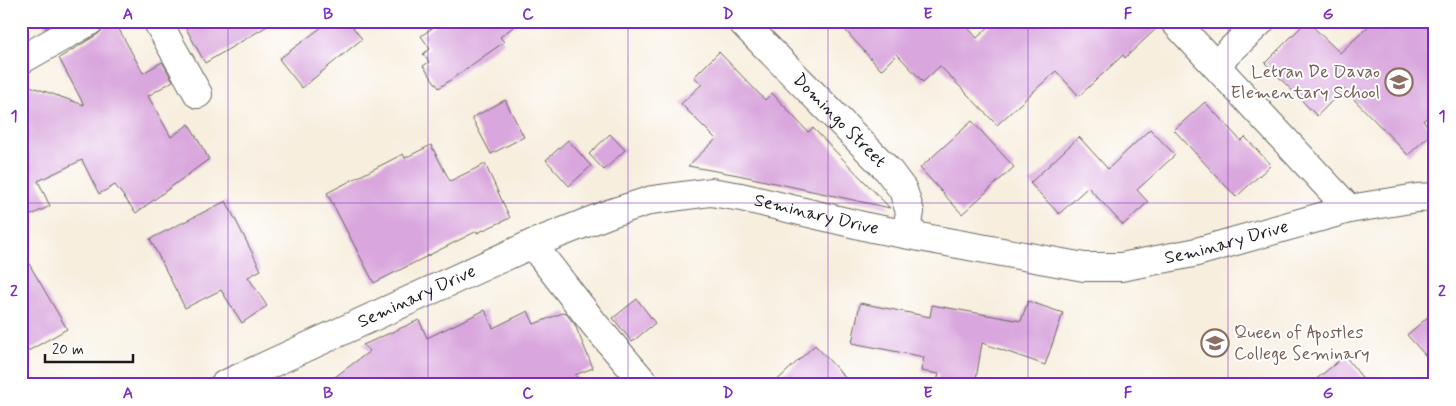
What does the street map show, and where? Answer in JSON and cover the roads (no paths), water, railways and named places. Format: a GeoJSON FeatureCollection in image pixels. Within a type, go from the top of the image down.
{"type":"FeatureCollection","features":[{"type":"Feature","properties":{"kind":"street"},"geometry":{"type":"LineString","coordinates":[[21,60],[90,21]]}},
{"type":"Feature","properties":{"kind":"street"},"geometry":{"type":"LineString","coordinates":[[157,21],[198,94]]}},
{"type":"Feature","properties":{"kind":"street","name":"Domingo Street"},"geometry":{"type":"LineString","coordinates":[[740,21],[888,170],[902,190],[910,212],[906,234]]}},
{"type":"Feature","properties":{"kind":"street"},"geometry":{"type":"LineString","coordinates":[[1174,21],[1349,209]]}},
{"type":"Feature","properties":{"kind":"street"},"geometry":{"type":"LineString","coordinates":[[1215,65],[1262,21]]}},
{"type":"Feature","properties":{"kind":"street","name":"Seminary Drive"},"geometry":{"type":"LineString","coordinates":[[228,384],[532,244],[611,213],[652,200],[711,192],[740,196],[872,228],[1084,267],[1121,268],[1193,253],[1349,209],[1435,197]]}},
{"type":"Feature","properties":{"kind":"street"},"geometry":{"type":"LineString","coordinates":[[532,244],[595,325],[646,385]]}},
{"type":"Feature","properties":{"kind":"place","name":"Letran De Davao Elementary School"},"geometry":{"type":"Point","coordinates":[1399,82]}},
{"type":"Feature","properties":{"kind":"place","name":"Queen of Apostles College Seminary"},"geometry":{"type":"Point","coordinates":[1215,343]}}]}
